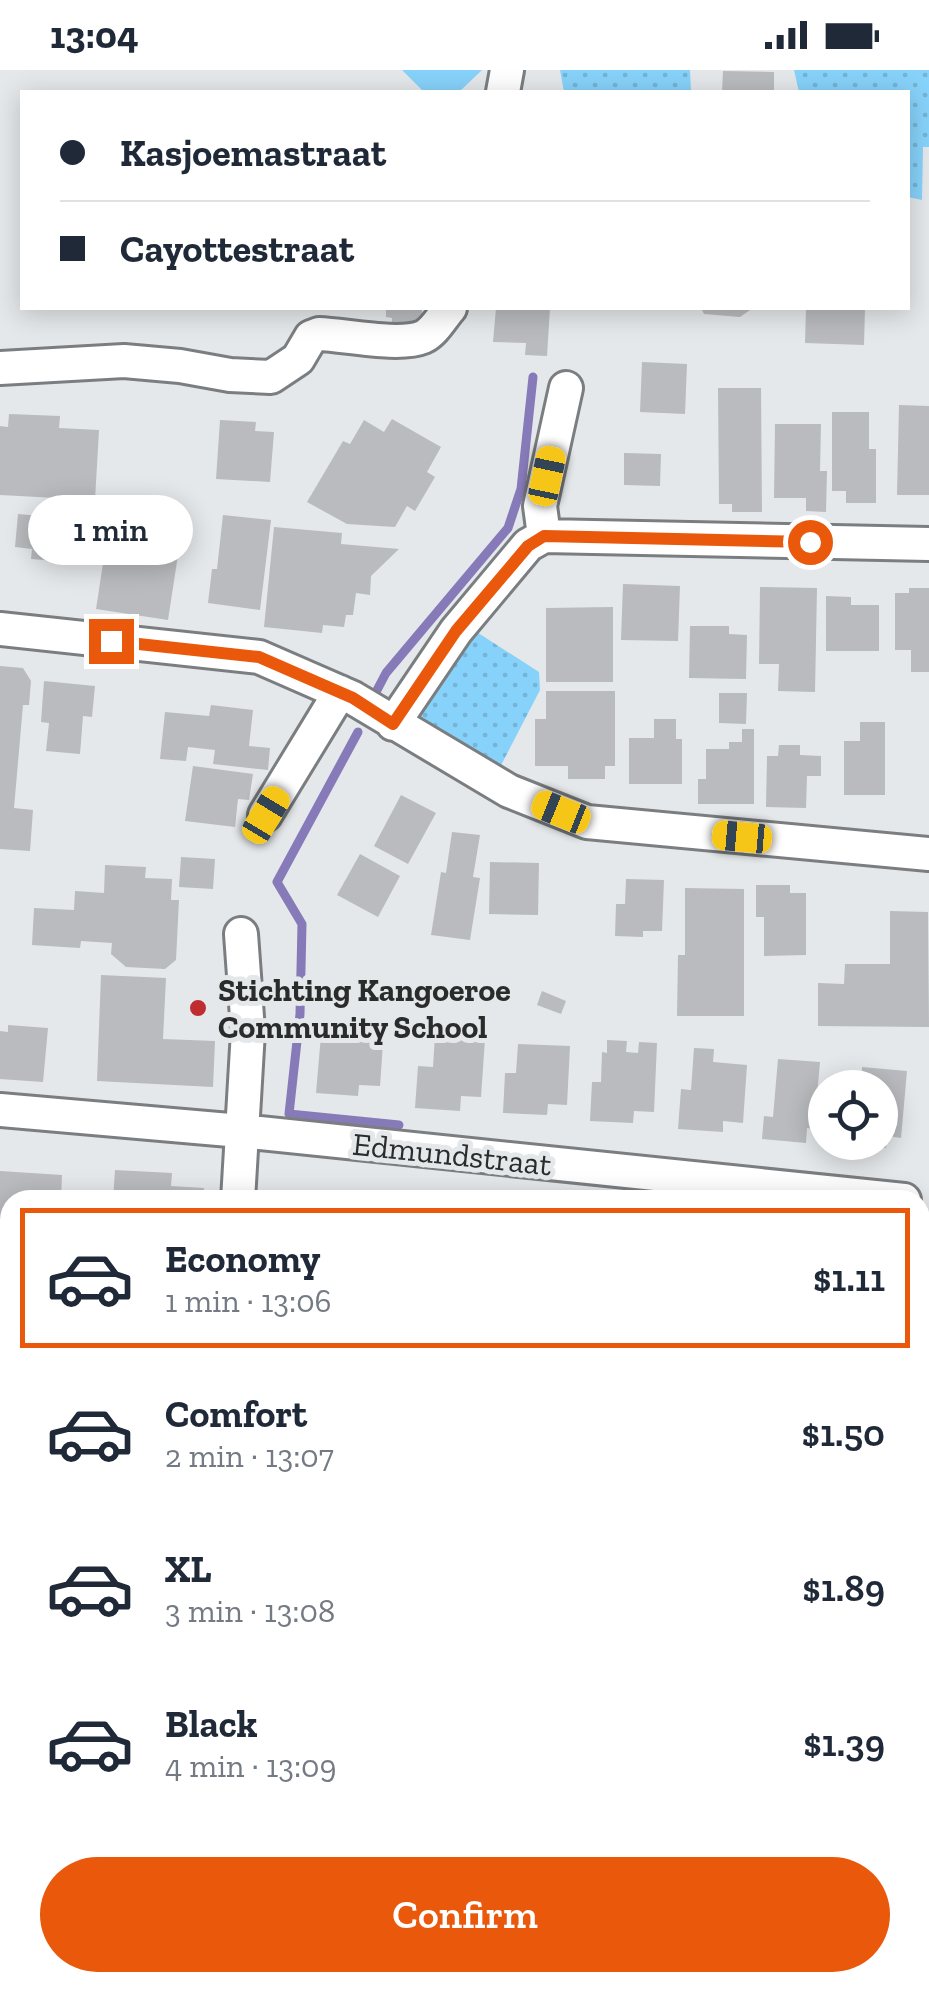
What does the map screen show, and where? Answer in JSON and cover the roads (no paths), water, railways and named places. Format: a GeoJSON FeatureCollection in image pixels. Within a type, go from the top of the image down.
{"type":"FeatureCollection","features":[{"type":"Feature","properties":{"kind":"street"},"geometry":{"type":"LineString","coordinates":[[0,368],[124,361],[230,376],[271,377],[298,359],[311,338],[311,320],[352,322],[396,340],[428,334],[448,310]]}},
{"type":"Feature","properties":{"kind":"street"},"geometry":{"type":"LineString","coordinates":[[544,536],[540,506],[566,388]]}},
{"type":"Feature","properties":{"kind":"street"},"geometry":{"type":"LineString","coordinates":[[393,724],[456,631],[528,546],[544,536],[929,544]]}},
{"type":"Feature","properties":{"kind":"street"},"geometry":{"type":"LineString","coordinates":[[0,629],[259,657],[340,692],[509,791],[586,822],[929,854]]}},
{"type":"Feature","properties":{"kind":"street"},"geometry":{"type":"LineString","coordinates":[[266,815],[340,692]]}},
{"type":"Feature","properties":{"kind":"street"},"geometry":{"type":"LineString","coordinates":[[238,1190],[248,1032],[241,934]]}},
{"type":"Feature","properties":{"kind":"street","name":"Edmundstraat"},"geometry":{"type":"LineString","coordinates":[[0,1110],[241,1130],[625,1186],[705,1190]]}},
{"type":"Feature","properties":{"kind":"waterway"},"geometry":{"type":"LineString","coordinates":[[376,692],[386,673],[508,528],[521,489],[533,377]]}},
{"type":"Feature","properties":{"kind":"waterway"},"geometry":{"type":"LineString","coordinates":[[358,732],[277,882],[302,924],[300,1014],[289,1114],[399,1125]]}},
{"type":"Feature","properties":{"kind":"place","name":"Stichting Kangoeroe Community School"},"geometry":{"type":"Point","coordinates":[198,1008]}}]}
